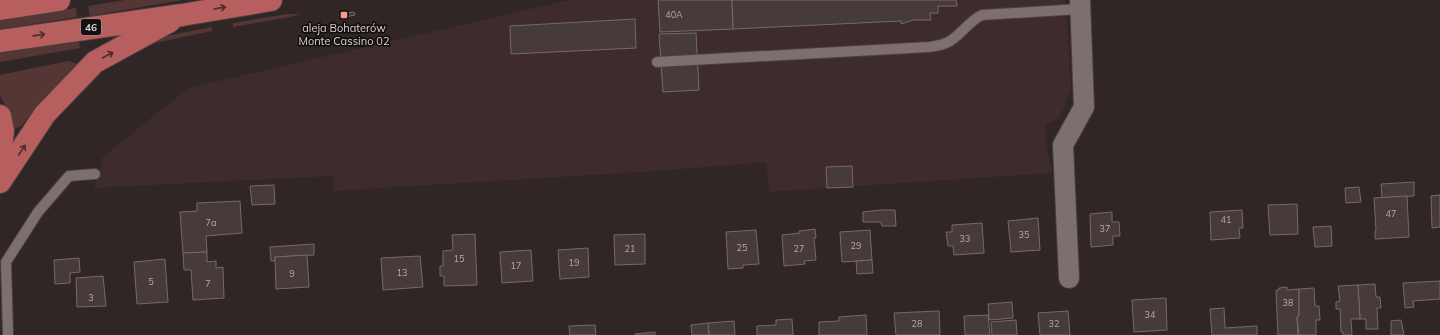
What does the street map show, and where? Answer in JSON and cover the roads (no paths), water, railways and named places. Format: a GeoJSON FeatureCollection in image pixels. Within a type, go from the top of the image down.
{"type":"FeatureCollection","features":[{"type":"Feature","properties":{"kind":"main road"},"geometry":{"type":"LineString","coordinates":[[0,9],[59,0]]}},
{"type":"Feature","properties":{"kind":"main road","name":"46"},"geometry":{"type":"LineString","coordinates":[[0,41],[182,15],[271,0]]}},
{"type":"Feature","properties":{"kind":"main road"},"geometry":{"type":"LineString","coordinates":[[0,182],[46,114],[95,62],[182,15]]}},
{"type":"Feature","properties":{"kind":"main road"},"geometry":{"type":"LineString","coordinates":[[0,116],[3,131],[0,157]]}},
{"type":"Feature","properties":{"kind":"street"},"geometry":{"type":"LineString","coordinates":[[1069,278],[1063,145],[1084,108],[1080,5]]}},
{"type":"Feature","properties":{"kind":"lane"},"geometry":{"type":"LineString","coordinates":[[657,62],[929,47],[945,44],[972,21],[982,16],[1080,5]]}},
{"type":"Feature","properties":{"kind":"lane"},"geometry":{"type":"LineString","coordinates":[[8,335],[6,262],[38,212],[69,176],[95,174]]}},
{"type":"Feature","properties":{"kind":"place","name":"aleja Bohaterów Monte Cassino 02"},"geometry":{"type":"Point","coordinates":[344,15]}}]}
